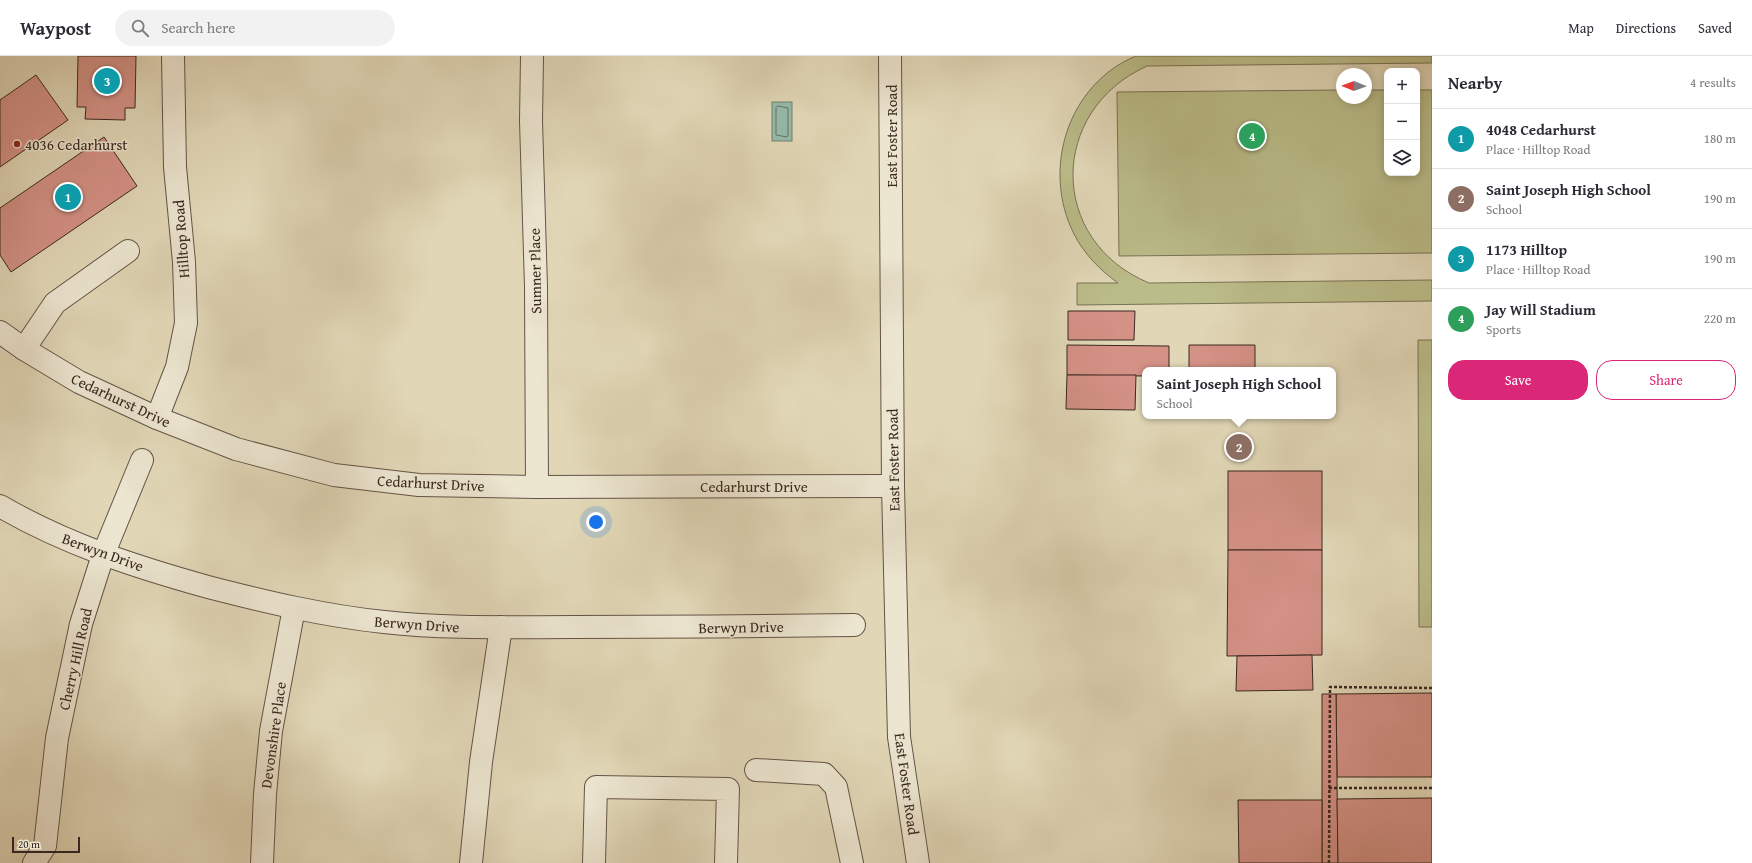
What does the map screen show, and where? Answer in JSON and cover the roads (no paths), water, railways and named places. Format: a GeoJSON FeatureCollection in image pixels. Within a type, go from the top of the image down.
{"type":"FeatureCollection","features":[{"type":"Feature","properties":{"kind":"street","name":"Hilltop Road"},"geometry":{"type":"LineString","coordinates":[[157,418],[177,367],[186,323],[184,262],[175,166],[173,56]]}},
{"type":"Feature","properties":{"kind":"street","name":"Sumner Place"},"geometry":{"type":"LineString","coordinates":[[532,56],[531,121],[536,287],[537,487]]}},
{"type":"Feature","properties":{"kind":"street","name":"East Foster Road"},"geometry":{"type":"LineString","coordinates":[[890,56],[893,486],[899,737],[918,863]]}},
{"type":"Feature","properties":{"kind":"street"},"geometry":{"type":"LineString","coordinates":[[24,350],[55,303],[128,251]]}},
{"type":"Feature","properties":{"kind":"street","name":"Cedarhurst Drive"},"geometry":{"type":"LineString","coordinates":[[0,332],[24,350],[78,382],[157,418],[236,449],[334,475],[419,485],[537,487],[893,486]]}},
{"type":"Feature","properties":{"kind":"street","name":"Cherry Hill Road"},"geometry":{"type":"LineString","coordinates":[[34,863],[45,846],[49,799],[57,738],[81,624],[103,555],[142,460]]}},
{"type":"Feature","properties":{"kind":"street","name":"Berwyn Drive"},"geometry":{"type":"LineString","coordinates":[[0,506],[70,542],[103,555],[177,578],[294,608],[383,622],[431,626],[501,627],[854,625]]}},
{"type":"Feature","properties":{"kind":"street","name":"Devonshire Place"},"geometry":{"type":"LineString","coordinates":[[262,863],[265,794],[271,732],[294,608]]}},
{"type":"Feature","properties":{"kind":"street"},"geometry":{"type":"LineString","coordinates":[[471,863],[481,762],[501,627]]}},
{"type":"Feature","properties":{"kind":"street"},"geometry":{"type":"LineString","coordinates":[[756,770],[824,774],[836,787],[852,863]]}},
{"type":"Feature","properties":{"kind":"street"},"geometry":{"type":"LineString","coordinates":[[594,863],[596,786],[728,789],[726,863]]}},
{"type":"Feature","properties":{"kind":"water"},"geometry":{"type":"Polygon","coordinates":[[[772,102],[792,102],[792,141],[772,141],[772,102]]]}},
{"type":"Feature","properties":{"kind":"place","name":"1173 Hilltop"},"geometry":{"type":"Point","coordinates":[107,81]}},
{"type":"Feature","properties":{"kind":"place","name":"Jay Will Stadium"},"geometry":{"type":"Point","coordinates":[1252,136]}},
{"type":"Feature","properties":{"kind":"place","name":"4036 Cedarhurst"},"geometry":{"type":"Point","coordinates":[17,144]}},
{"type":"Feature","properties":{"kind":"place","name":"4048 Cedarhurst"},"geometry":{"type":"Point","coordinates":[68,197]}},
{"type":"Feature","properties":{"kind":"place","name":"Saint Joseph High School"},"geometry":{"type":"Point","coordinates":[1239,447]}}]}
